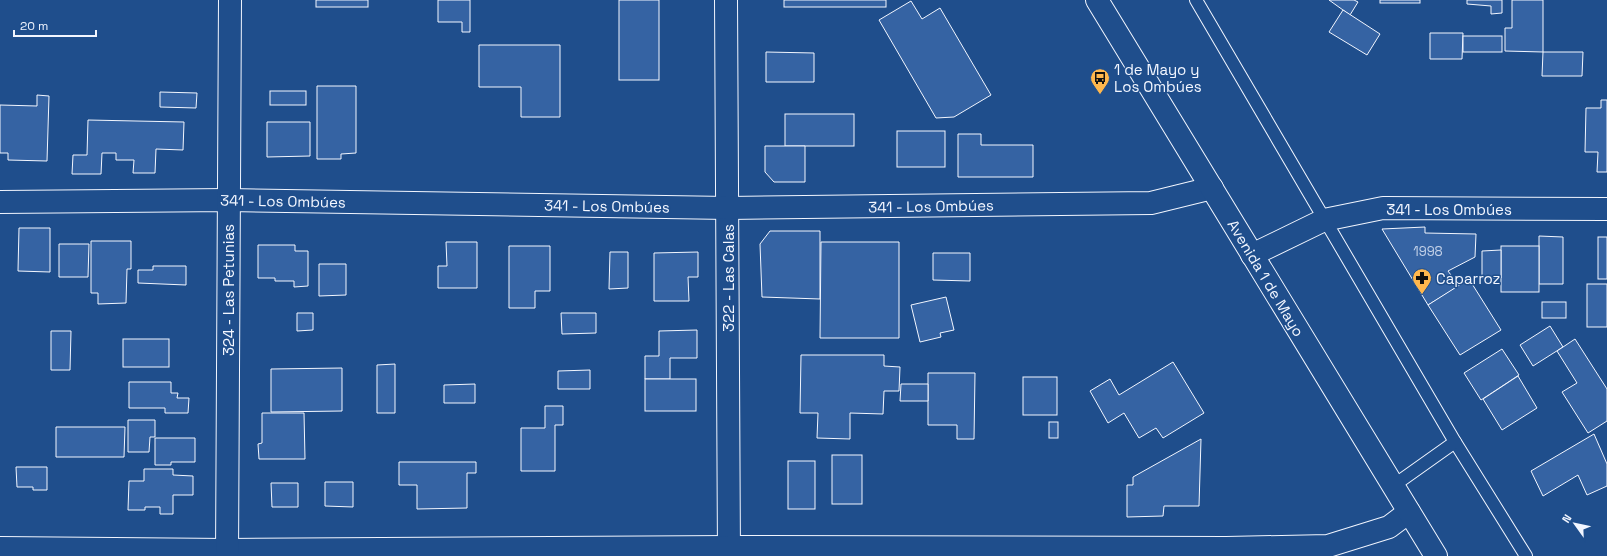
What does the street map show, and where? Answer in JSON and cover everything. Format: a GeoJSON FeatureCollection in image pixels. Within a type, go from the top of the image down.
{"type":"FeatureCollection","features":[{"type":"Feature","properties":{"kind":"street","name":"324 - Las Petunias"},"geometry":{"type":"LineString","coordinates":[[227,553],[230,0]]}},
{"type":"Feature","properties":{"kind":"street","name":"322 - Las Calas"},"geometry":{"type":"LineString","coordinates":[[726,0],[729,552]]}},
{"type":"Feature","properties":{"kind":"street","name":"Avenida 1 de Mayo"},"geometry":{"type":"LineString","coordinates":[[1097,0],[1436,556]]}},
{"type":"Feature","properties":{"kind":"street","name":"341 - Los Ombúes"},"geometry":{"type":"LineString","coordinates":[[0,202],[229,200],[728,208],[1150,203],[1212,188]]}},
{"type":"Feature","properties":{"kind":"street","name":"341 - Los Ombúes"},"geometry":{"type":"LineString","coordinates":[[1252,255],[1324,220],[1383,208],[1607,209]]}},
{"type":"Feature","properties":{"kind":"street"},"geometry":{"type":"LineString","coordinates":[[0,548],[227,553],[1226,552],[1328,546],[1389,527],[1409,512]]}},
{"type":"Feature","properties":{"kind":"lane"},"geometry":{"type":"LineString","coordinates":[[1196,0],[1454,442],[1526,556]]}},
{"type":"Feature","properties":{"kind":"lane"},"geometry":{"type":"LineString","coordinates":[[1393,486],[1454,442]]}},
{"type":"Feature","properties":{"kind":"building"},"geometry":{"type":"Polygon","coordinates":[[[316,0],[368,0],[368,7],[316,7],[316,0]]]}},
{"type":"Feature","properties":{"kind":"building"},"geometry":{"type":"Polygon","coordinates":[[[438,0],[470,0],[470,32],[462,32],[462,22],[438,22],[438,0]]]}},
{"type":"Feature","properties":{"kind":"building"},"geometry":{"type":"Polygon","coordinates":[[[619,0],[659,0],[659,80],[619,80],[619,0]]]}},
{"type":"Feature","properties":{"kind":"building"},"geometry":{"type":"Polygon","coordinates":[[[784,0],[886,0],[886,7],[784,7],[784,0]]]}},
{"type":"Feature","properties":{"kind":"building"},"geometry":{"type":"Polygon","coordinates":[[[1329,0],[1354,0],[1358,2],[1350,15],[1329,0]]]}},
{"type":"Feature","properties":{"kind":"building"},"geometry":{"type":"Polygon","coordinates":[[[1380,0],[1420,0],[1420,3],[1380,3],[1380,0]]]}},
{"type":"Feature","properties":{"kind":"building"},"geometry":{"type":"Polygon","coordinates":[[[1467,0],[1502,0],[1502,13],[1491,14],[1491,6],[1467,4],[1467,0]]]}},
{"type":"Feature","properties":{"kind":"building"},"geometry":{"type":"Polygon","coordinates":[[[1512,0],[1543,0],[1543,52],[1505,51],[1505,28],[1512,28],[1512,0]]]}},
{"type":"Feature","properties":{"kind":"building"},"geometry":{"type":"Polygon","coordinates":[[[911,1],[922,19],[940,8],[991,95],[954,117],[936,118],[879,20],[911,1]]]}},
{"type":"Feature","properties":{"kind":"building"},"geometry":{"type":"Polygon","coordinates":[[[1343,10],[1380,34],[1367,55],[1329,32],[1343,10]]]}},
{"type":"Feature","properties":{"kind":"building"},"geometry":{"type":"Polygon","coordinates":[[[1430,33],[1463,33],[1462,59],[1430,59],[1430,33]]]}},
{"type":"Feature","properties":{"kind":"building"},"geometry":{"type":"Polygon","coordinates":[[[1463,36],[1502,36],[1502,52],[1463,52],[1463,36]]]}},
{"type":"Feature","properties":{"kind":"building"},"geometry":{"type":"Polygon","coordinates":[[[479,45],[560,45],[560,117],[521,117],[521,87],[479,87],[479,45]]]}},
{"type":"Feature","properties":{"kind":"building"},"geometry":{"type":"Polygon","coordinates":[[[766,52],[814,53],[814,82],[766,82],[766,52]]]}},
{"type":"Feature","properties":{"kind":"building"},"geometry":{"type":"Polygon","coordinates":[[[1543,52],[1583,52],[1582,76],[1542,76],[1543,52]]]}},
{"type":"Feature","properties":{"kind":"building"},"geometry":{"type":"Polygon","coordinates":[[[317,86],[356,86],[356,153],[341,154],[341,159],[317,159],[317,86]]]}},
{"type":"Feature","properties":{"kind":"building"},"geometry":{"type":"Polygon","coordinates":[[[270,91],[306,91],[306,105],[270,105],[270,91]]]}},
{"type":"Feature","properties":{"kind":"building"},"geometry":{"type":"Polygon","coordinates":[[[160,92],[197,93],[196,108],[160,107],[160,92]]]}},
{"type":"Feature","properties":{"kind":"building"},"geometry":{"type":"Polygon","coordinates":[[[37,95],[49,96],[47,161],[8,160],[8,153],[0,153],[0,105],[37,106],[37,95]]]}},
{"type":"Feature","properties":{"kind":"building"},"geometry":{"type":"Polygon","coordinates":[[[1601,100],[1607,100],[1607,172],[1597,172],[1598,152],[1585,152],[1586,108],[1601,108],[1601,100]]]}},
{"type":"Feature","properties":{"kind":"building"},"geometry":{"type":"Polygon","coordinates":[[[785,114],[854,114],[854,146],[785,146],[785,114]]]}},
{"type":"Feature","properties":{"kind":"building"},"geometry":{"type":"Polygon","coordinates":[[[88,120],[184,122],[183,150],[156,149],[155,173],[133,173],[134,160],[116,160],[116,153],[102,153],[101,174],[72,174],[73,155],[87,155],[88,120]]]}},
{"type":"Feature","properties":{"kind":"building"},"geometry":{"type":"Polygon","coordinates":[[[267,122],[310,122],[310,156],[267,157],[267,122]]]}},
{"type":"Feature","properties":{"kind":"building"},"geometry":{"type":"Polygon","coordinates":[[[897,131],[945,131],[945,167],[897,167],[897,131]]]}},
{"type":"Feature","properties":{"kind":"building"},"geometry":{"type":"Polygon","coordinates":[[[958,134],[981,134],[981,145],[1033,145],[1033,177],[958,177],[958,134]]]}},
{"type":"Feature","properties":{"kind":"building"},"geometry":{"type":"Polygon","coordinates":[[[765,146],[805,146],[805,182],[774,182],[765,172],[765,146]]]}},
{"type":"Feature","properties":{"kind":"building"},"geometry":{"type":"Polygon","coordinates":[[[1425,227],[1425,233],[1476,234],[1475,257],[1448,271],[1459,286],[1428,305],[1382,229],[1425,227]]]}},
{"type":"Feature","properties":{"kind":"building"},"geometry":{"type":"Polygon","coordinates":[[[19,228],[50,228],[50,272],[18,271],[19,228]]]}},
{"type":"Feature","properties":{"kind":"building"},"geometry":{"type":"Polygon","coordinates":[[[770,231],[820,231],[820,299],[762,297],[760,244],[770,231]]]}},
{"type":"Feature","properties":{"kind":"building"},"geometry":{"type":"Polygon","coordinates":[[[1539,236],[1563,237],[1563,284],[1539,284],[1539,236]]]}},
{"type":"Feature","properties":{"kind":"building"},"geometry":{"type":"Polygon","coordinates":[[[1598,237],[1607,237],[1607,279],[1598,279],[1598,237]]]}},
{"type":"Feature","properties":{"kind":"building"},"geometry":{"type":"Polygon","coordinates":[[[91,241],[131,241],[131,269],[127,269],[126,303],[98,304],[98,293],[91,293],[91,241]]]}},
{"type":"Feature","properties":{"kind":"building"},"geometry":{"type":"Polygon","coordinates":[[[446,242],[477,242],[477,288],[438,288],[438,266],[447,266],[446,242]]]}},
{"type":"Feature","properties":{"kind":"building"},"geometry":{"type":"Polygon","coordinates":[[[821,242],[899,242],[899,338],[820,338],[821,242]]]}},
{"type":"Feature","properties":{"kind":"building"},"geometry":{"type":"Polygon","coordinates":[[[59,244],[89,244],[88,277],[59,277],[59,244]]]}},
{"type":"Feature","properties":{"kind":"building"},"geometry":{"type":"Polygon","coordinates":[[[258,245],[295,245],[295,251],[308,251],[308,286],[294,287],[294,281],[275,281],[275,278],[258,278],[258,245]]]}},
{"type":"Feature","properties":{"kind":"building"},"geometry":{"type":"Polygon","coordinates":[[[509,246],[550,246],[550,291],[535,291],[535,308],[509,308],[509,246]]]}},
{"type":"Feature","properties":{"kind":"building"},"geometry":{"type":"Polygon","coordinates":[[[1501,246],[1539,246],[1539,292],[1501,292],[1501,246]]]}},
{"type":"Feature","properties":{"kind":"building"},"geometry":{"type":"Polygon","coordinates":[[[1501,250],[1501,278],[1482,278],[1482,251],[1501,250]]]}},
{"type":"Feature","properties":{"kind":"building"},"geometry":{"type":"Polygon","coordinates":[[[610,252],[628,252],[628,288],[609,289],[610,252]]]}},
{"type":"Feature","properties":{"kind":"building"},"geometry":{"type":"Polygon","coordinates":[[[698,252],[698,277],[688,277],[689,301],[654,301],[654,253],[698,252]]]}},
{"type":"Feature","properties":{"kind":"building"},"geometry":{"type":"Polygon","coordinates":[[[933,253],[970,253],[970,281],[933,280],[933,253]]]}},
{"type":"Feature","properties":{"kind":"building"},"geometry":{"type":"Polygon","coordinates":[[[319,264],[346,264],[346,295],[319,296],[319,264]]]}},
{"type":"Feature","properties":{"kind":"building"},"geometry":{"type":"Polygon","coordinates":[[[153,266],[186,266],[186,285],[138,283],[138,270],[153,270],[153,266]]]}},
{"type":"Feature","properties":{"kind":"building"},"geometry":{"type":"Polygon","coordinates":[[[1469,279],[1501,330],[1460,355],[1428,305],[1469,279]]]}},
{"type":"Feature","properties":{"kind":"building"},"geometry":{"type":"Polygon","coordinates":[[[1587,284],[1607,284],[1607,327],[1587,327],[1587,284]]]}},
{"type":"Feature","properties":{"kind":"building"},"geometry":{"type":"Polygon","coordinates":[[[946,297],[954,330],[940,333],[941,337],[920,342],[911,305],[946,297]]]}},
{"type":"Feature","properties":{"kind":"building"},"geometry":{"type":"Polygon","coordinates":[[[1542,302],[1566,302],[1566,318],[1542,318],[1542,302]]]}},
{"type":"Feature","properties":{"kind":"building"},"geometry":{"type":"Polygon","coordinates":[[[297,313],[313,313],[313,330],[297,331],[297,313]]]}},
{"type":"Feature","properties":{"kind":"building"},"geometry":{"type":"Polygon","coordinates":[[[561,313],[596,313],[596,333],[562,334],[561,313]]]}},
{"type":"Feature","properties":{"kind":"building"},"geometry":{"type":"Polygon","coordinates":[[[1550,326],[1563,347],[1533,366],[1520,345],[1550,326]]]}},
{"type":"Feature","properties":{"kind":"building"},"geometry":{"type":"Polygon","coordinates":[[[697,330],[697,358],[670,358],[670,379],[645,379],[645,356],[659,356],[659,331],[697,330]]]}},
{"type":"Feature","properties":{"kind":"building"},"geometry":{"type":"Polygon","coordinates":[[[51,331],[71,331],[70,370],[51,370],[51,331]]]}},
{"type":"Feature","properties":{"kind":"building"},"geometry":{"type":"Polygon","coordinates":[[[123,339],[169,339],[169,367],[123,367],[123,339]]]}},
{"type":"Feature","properties":{"kind":"building"},"geometry":{"type":"Polygon","coordinates":[[[1575,339],[1607,389],[1607,421],[1588,433],[1562,392],[1577,383],[1557,351],[1575,339]]]}},
{"type":"Feature","properties":{"kind":"building"},"geometry":{"type":"Polygon","coordinates":[[[1502,349],[1519,375],[1481,400],[1464,373],[1502,349]]]}},
{"type":"Feature","properties":{"kind":"building"},"geometry":{"type":"Polygon","coordinates":[[[801,355],[884,355],[884,366],[900,367],[899,391],[884,391],[883,414],[850,413],[850,439],[817,438],[818,413],[800,413],[801,355]]]}},
{"type":"Feature","properties":{"kind":"building"},"geometry":{"type":"Polygon","coordinates":[[[1173,362],[1204,413],[1163,438],[1156,428],[1139,438],[1124,413],[1108,423],[1090,391],[1110,379],[1119,395],[1173,362]]]}},
{"type":"Feature","properties":{"kind":"building"},"geometry":{"type":"Polygon","coordinates":[[[395,364],[395,413],[377,413],[377,365],[395,364]]]}},
{"type":"Feature","properties":{"kind":"building"},"geometry":{"type":"Polygon","coordinates":[[[342,368],[342,411],[271,412],[271,369],[342,368]]]}},
{"type":"Feature","properties":{"kind":"building"},"geometry":{"type":"Polygon","coordinates":[[[590,370],[590,389],[558,389],[558,371],[590,370]]]}},
{"type":"Feature","properties":{"kind":"building"},"geometry":{"type":"Polygon","coordinates":[[[928,373],[975,373],[974,439],[957,439],[957,425],[928,425],[928,373]]]}},
{"type":"Feature","properties":{"kind":"building"},"geometry":{"type":"Polygon","coordinates":[[[1518,376],[1537,408],[1502,430],[1483,399],[1518,376]]]}},
{"type":"Feature","properties":{"kind":"building"},"geometry":{"type":"Polygon","coordinates":[[[1023,377],[1057,377],[1057,415],[1023,415],[1023,377]]]}},
{"type":"Feature","properties":{"kind":"building"},"geometry":{"type":"Polygon","coordinates":[[[645,379],[696,379],[696,411],[645,411],[645,379]]]}},
{"type":"Feature","properties":{"kind":"building"},"geometry":{"type":"Polygon","coordinates":[[[129,382],[171,382],[171,393],[178,393],[177,398],[189,398],[188,413],[165,413],[165,408],[129,408],[129,382]]]}},
{"type":"Feature","properties":{"kind":"building"},"geometry":{"type":"Polygon","coordinates":[[[475,384],[475,403],[444,403],[444,385],[475,384]]]}},
{"type":"Feature","properties":{"kind":"building"},"geometry":{"type":"Polygon","coordinates":[[[901,384],[928,384],[928,401],[900,401],[901,384]]]}},
{"type":"Feature","properties":{"kind":"building"},"geometry":{"type":"Polygon","coordinates":[[[545,406],[563,406],[563,425],[555,425],[555,471],[521,471],[521,428],[545,428],[545,406]]]}},
{"type":"Feature","properties":{"kind":"building"},"geometry":{"type":"Polygon","coordinates":[[[262,413],[304,413],[305,459],[259,459],[258,444],[262,443],[262,413]]]}},
{"type":"Feature","properties":{"kind":"building"},"geometry":{"type":"Polygon","coordinates":[[[128,420],[155,420],[155,437],[150,437],[149,452],[128,452],[128,420]]]}},
{"type":"Feature","properties":{"kind":"building"},"geometry":{"type":"Polygon","coordinates":[[[1049,422],[1058,422],[1058,438],[1049,438],[1049,422]]]}},
{"type":"Feature","properties":{"kind":"building"},"geometry":{"type":"Polygon","coordinates":[[[56,427],[125,427],[124,457],[56,457],[56,427]]]}},
{"type":"Feature","properties":{"kind":"building"},"geometry":{"type":"Polygon","coordinates":[[[1594,434],[1607,464],[1607,486],[1587,495],[1578,475],[1543,496],[1531,471],[1594,434]]]}},
{"type":"Feature","properties":{"kind":"building"},"geometry":{"type":"Polygon","coordinates":[[[155,438],[195,438],[195,462],[171,462],[171,465],[155,465],[155,438]]]}},
{"type":"Feature","properties":{"kind":"building"},"geometry":{"type":"Polygon","coordinates":[[[1201,439],[1199,506],[1164,506],[1163,516],[1127,517],[1127,485],[1133,485],[1133,477],[1201,439]]]}},
{"type":"Feature","properties":{"kind":"building"},"geometry":{"type":"Polygon","coordinates":[[[832,455],[862,455],[862,504],[832,504],[832,455]]]}},
{"type":"Feature","properties":{"kind":"building"},"geometry":{"type":"Polygon","coordinates":[[[788,461],[815,461],[815,509],[788,509],[788,461]]]}},
{"type":"Feature","properties":{"kind":"building"},"geometry":{"type":"Polygon","coordinates":[[[399,462],[476,462],[476,473],[467,473],[467,508],[417,509],[417,485],[399,485],[399,462]]]}},
{"type":"Feature","properties":{"kind":"building"},"geometry":{"type":"Polygon","coordinates":[[[16,467],[47,467],[47,490],[33,490],[33,487],[17,487],[16,467]]]}},
{"type":"Feature","properties":{"kind":"building"},"geometry":{"type":"Polygon","coordinates":[[[144,469],[173,469],[173,475],[193,476],[193,495],[173,495],[173,514],[160,514],[160,507],[145,507],[145,510],[128,510],[129,481],[144,481],[144,469]]]}},
{"type":"Feature","properties":{"kind":"building"},"geometry":{"type":"Polygon","coordinates":[[[325,482],[353,482],[353,507],[325,506],[325,482]]]}},
{"type":"Feature","properties":{"kind":"building"},"geometry":{"type":"Polygon","coordinates":[[[271,483],[298,483],[298,507],[272,507],[271,483]]]}},
{"type":"Feature","properties":{"kind":"place","name":"1 de Mayo y Los Ombúes"},"geometry":{"type":"Point","coordinates":[1100,95]}},
{"type":"Feature","properties":{"kind":"place","name":"Caparroz"},"geometry":{"type":"Point","coordinates":[1422,295]}}]}
